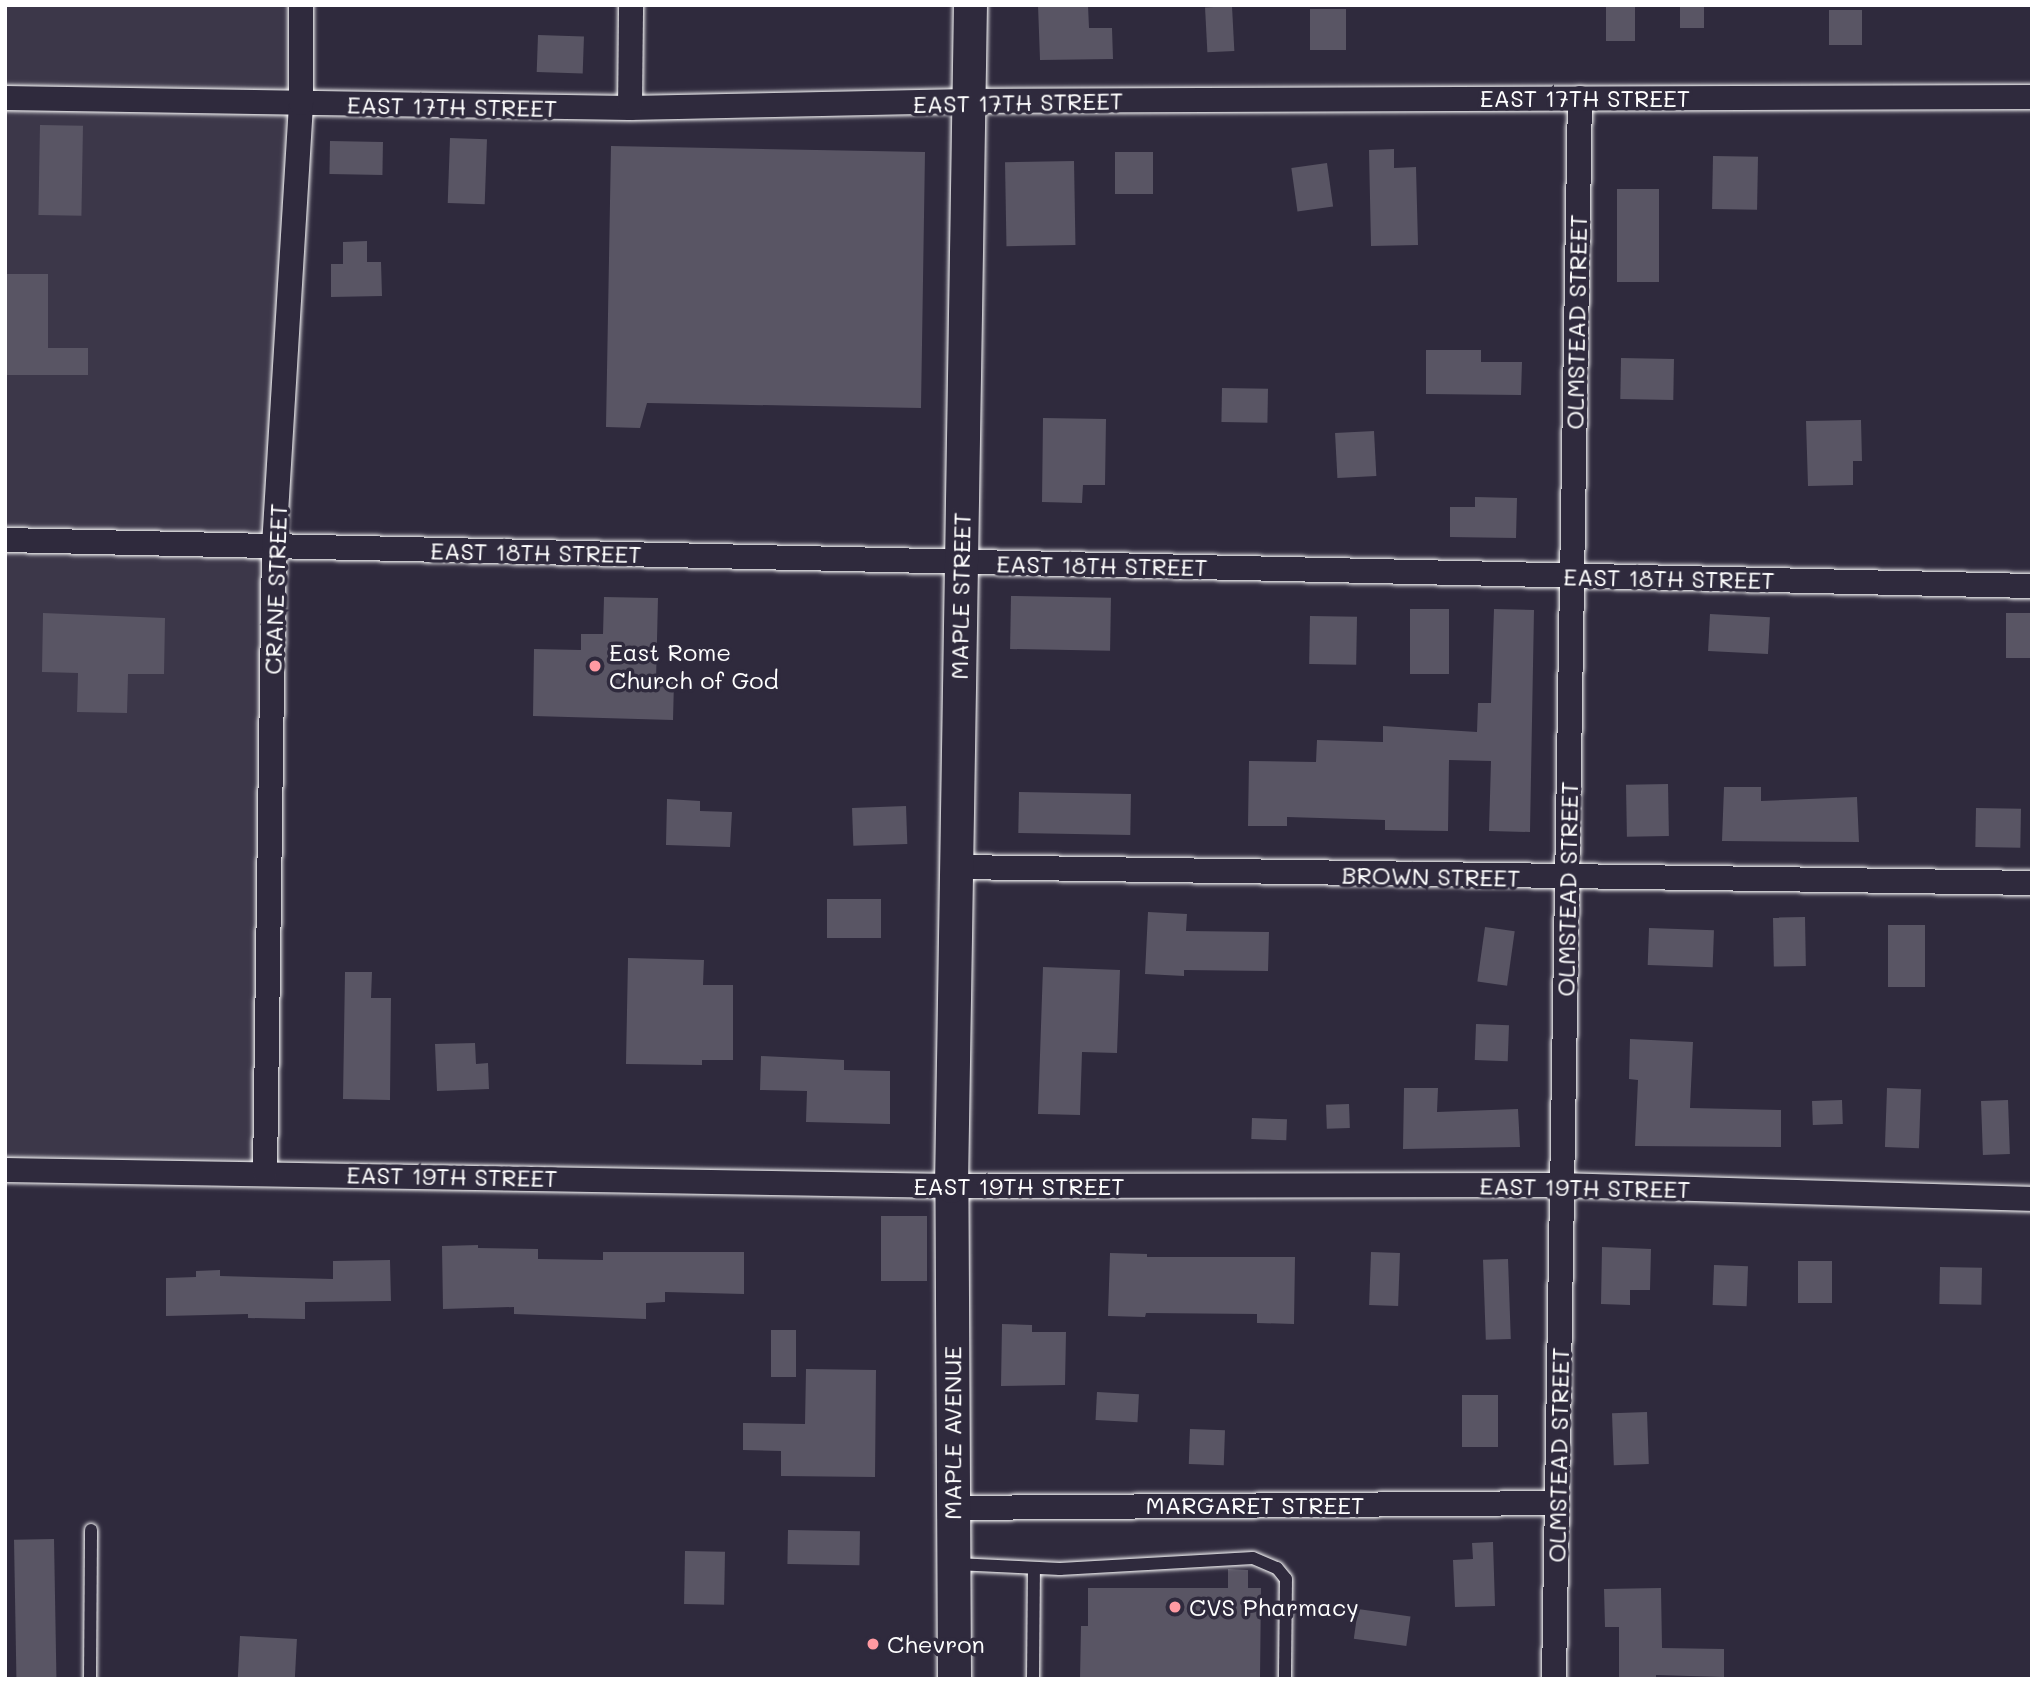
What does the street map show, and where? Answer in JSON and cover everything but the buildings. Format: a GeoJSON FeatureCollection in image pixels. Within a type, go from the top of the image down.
{"type":"FeatureCollection","features":[{"type":"Feature","properties":{"kind":"main road","name":"MAPLE STREET"},"geometry":{"type":"LineString","coordinates":[[951,1186],[967,102],[971,5]]}},
{"type":"Feature","properties":{"kind":"main road","name":"MAPLE AVENUE"},"geometry":{"type":"LineString","coordinates":[[951,1186],[954,1679]]}},
{"type":"Feature","properties":{"kind":"street","name":"CRANE STREET"},"geometry":{"type":"LineString","coordinates":[[265,1173],[274,546],[301,103],[301,5]]}},
{"type":"Feature","properties":{"kind":"street"},"geometry":{"type":"LineString","coordinates":[[630,108],[631,5]]}},
{"type":"Feature","properties":{"kind":"street","name":"EAST 17TH STREET"},"geometry":{"type":"LineString","coordinates":[[5,98],[630,108],[967,102],[2032,97]]}},
{"type":"Feature","properties":{"kind":"street","name":"OLMSTEAD STREET"},"geometry":{"type":"LineString","coordinates":[[1554,1679],[1580,98]]}},
{"type":"Feature","properties":{"kind":"street","name":"EAST 18TH STREET"},"geometry":{"type":"LineString","coordinates":[[5,540],[2032,586]]}},
{"type":"Feature","properties":{"kind":"street","name":"BROWN STREET"},"geometry":{"type":"LineString","coordinates":[[957,867],[2032,884]]}},
{"type":"Feature","properties":{"kind":"street","name":"EAST 19TH STREET"},"geometry":{"type":"LineString","coordinates":[[5,1170],[951,1186],[1562,1185],[2032,1199]]}},
{"type":"Feature","properties":{"kind":"street","name":"MARGARET STREET"},"geometry":{"type":"LineString","coordinates":[[952,1508],[1557,1503]]}},
{"type":"Feature","properties":{"kind":"lane"},"geometry":{"type":"LineString","coordinates":[[90,1679],[91,1530]]}},
{"type":"Feature","properties":{"kind":"lane"},"geometry":{"type":"LineString","coordinates":[[952,1564],[1060,1569],[1252,1558],[1278,1568],[1286,1579],[1286,1679]]}},
{"type":"Feature","properties":{"kind":"lane"},"geometry":{"type":"LineString","coordinates":[[1033,1679],[1034,1568]]}},
{"type":"Feature","properties":{"kind":"shaded area"},"geometry":{"type":"Polygon","coordinates":[[[5,5],[290,5],[274,546],[265,1173],[5,1171],[5,5]]]}},
{"type":"Feature","properties":{"kind":"place","name":"East Rome Church of God"},"geometry":{"type":"Point","coordinates":[595,666]}},
{"type":"Feature","properties":{"kind":"place","name":"CVS Pharmacy"},"geometry":{"type":"Point","coordinates":[1175,1607]}},
{"type":"Feature","properties":{"kind":"place","name":"Chevron"},"geometry":{"type":"Point","coordinates":[873,1644]}}]}
